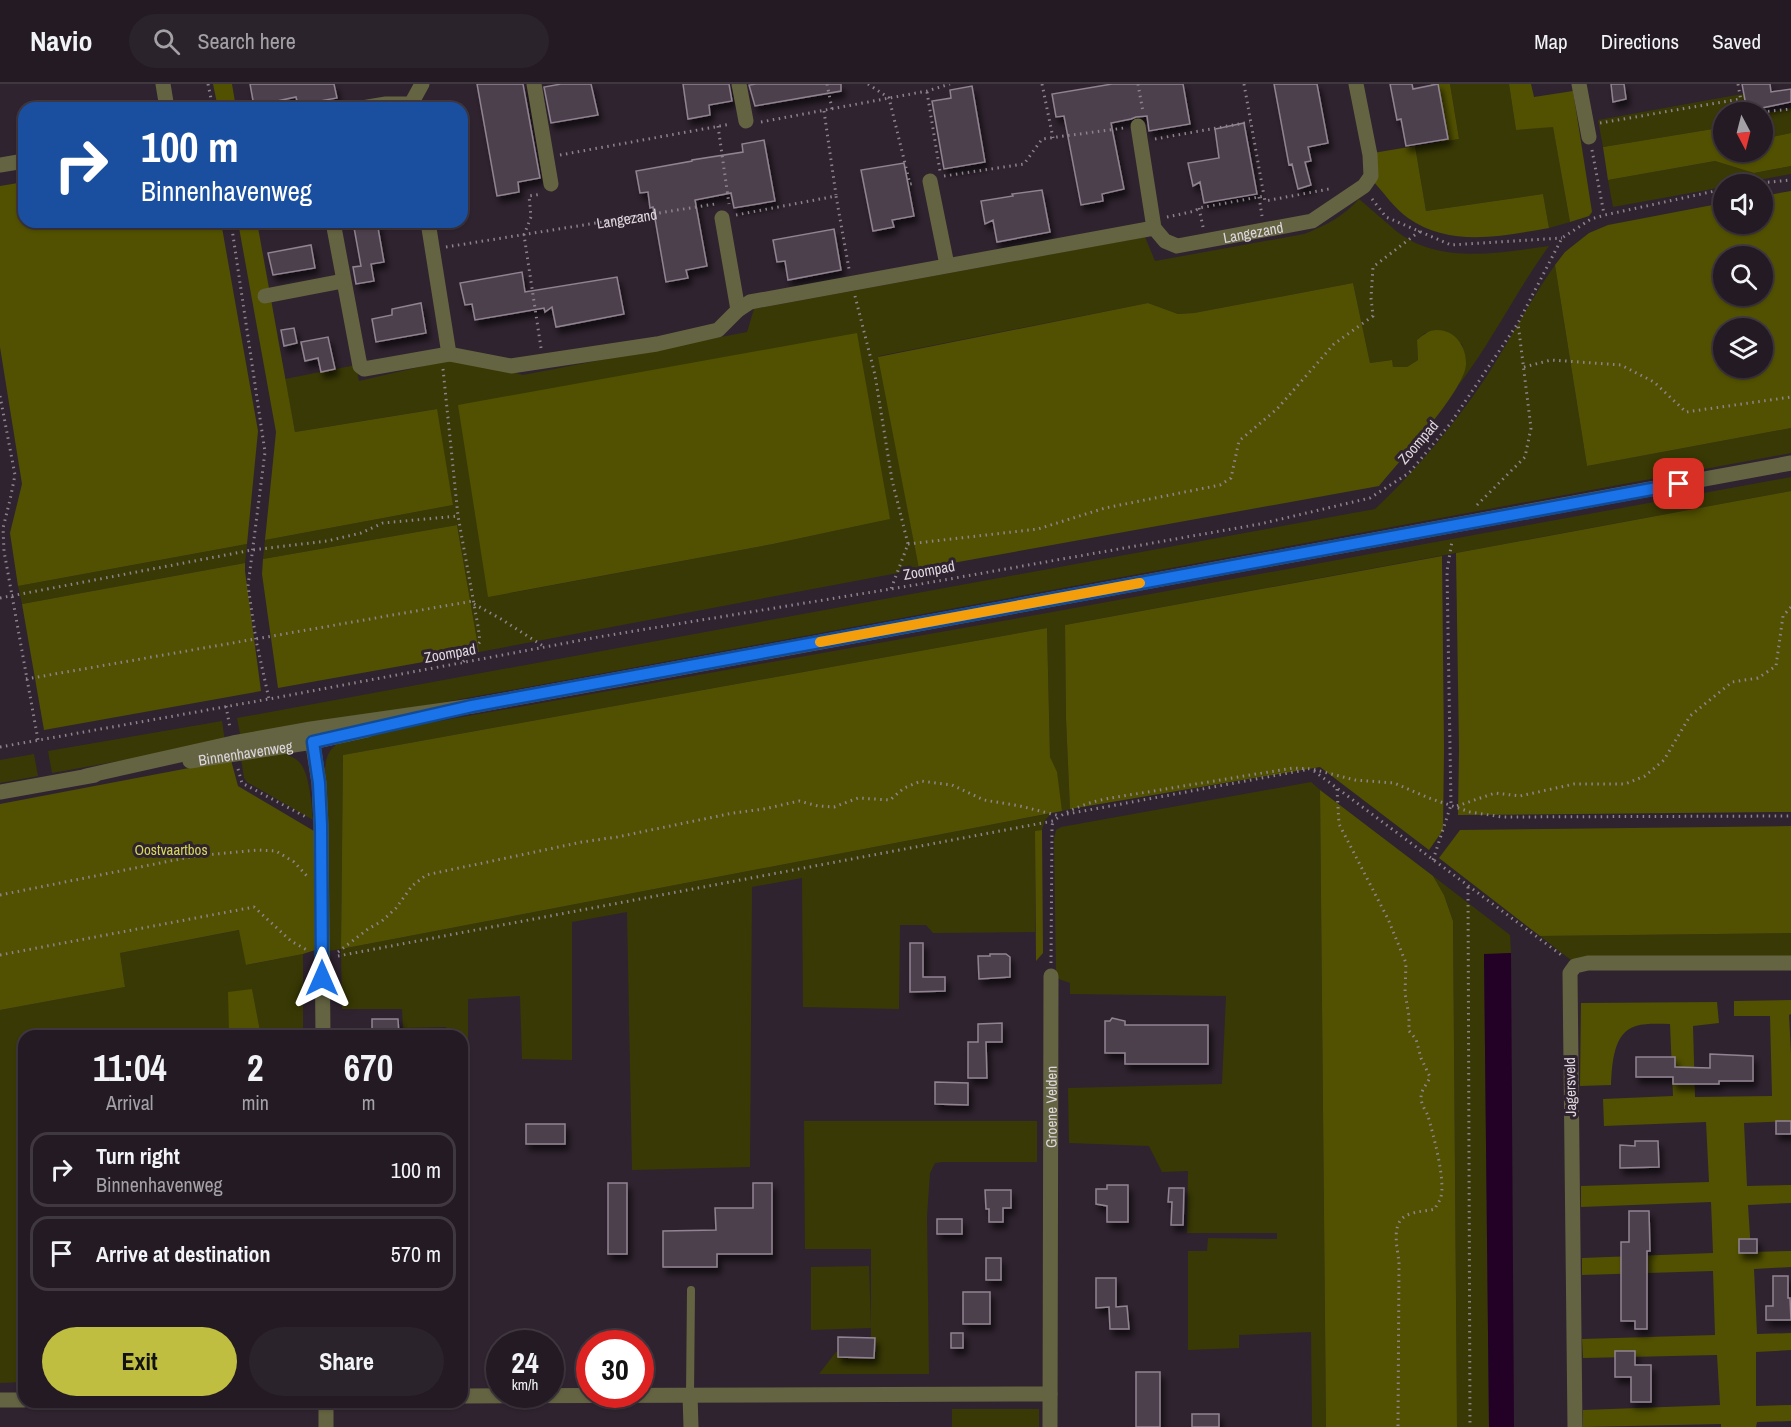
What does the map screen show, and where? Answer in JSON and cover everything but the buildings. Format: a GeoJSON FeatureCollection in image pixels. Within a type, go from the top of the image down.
{"type":"FeatureCollection","features":[{"type":"Feature","properties":{"kind":"street"},"geometry":{"type":"LineString","coordinates":[[163,84],[166,102]]}},
{"type":"Feature","properties":{"kind":"street"},"geometry":{"type":"LineString","coordinates":[[413,102],[422,84]]}},
{"type":"Feature","properties":{"kind":"street"},"geometry":{"type":"LineString","coordinates":[[534,84],[551,184]]}},
{"type":"Feature","properties":{"kind":"street"},"geometry":{"type":"LineString","coordinates":[[739,84],[746,121]]}},
{"type":"Feature","properties":{"kind":"street"},"geometry":{"type":"LineString","coordinates":[[1356,84],[1370,155],[1371,176],[1358,190]]}},
{"type":"Feature","properties":{"kind":"street"},"geometry":{"type":"LineString","coordinates":[[1579,84],[1588,131]]}},
{"type":"Feature","properties":{"kind":"street"},"geometry":{"type":"LineString","coordinates":[[334,228],[360,366],[364,369],[446,354],[512,366],[657,344],[718,330],[738,310],[750,302],[947,266],[1153,224],[1139,134]]}},
{"type":"Feature","properties":{"kind":"street"},"geometry":{"type":"LineString","coordinates":[[0,165],[18,162]]}},
{"type":"Feature","properties":{"kind":"street"},"geometry":{"type":"LineString","coordinates":[[930,181],[947,266]]}},
{"type":"Feature","properties":{"kind":"street","name":"Langezand"},"geometry":{"type":"LineString","coordinates":[[1153,224],[1165,241],[1178,246],[1312,221],[1358,190]]}},
{"type":"Feature","properties":{"kind":"street"},"geometry":{"type":"LineString","coordinates":[[719,210],[738,310]]}},
{"type":"Feature","properties":{"kind":"street"},"geometry":{"type":"LineString","coordinates":[[429,228],[446,354]]}},
{"type":"Feature","properties":{"kind":"street"},"geometry":{"type":"LineString","coordinates":[[264,296],[343,281]]}},
{"type":"Feature","properties":{"kind":"street","name":"Binnenhavenweg"},"geometry":{"type":"LineString","coordinates":[[0,792],[1791,463]]}},
{"type":"Feature","properties":{"kind":"street"},"geometry":{"type":"LineString","coordinates":[[312,735],[319,783],[321,825],[323,1030]]}},
{"type":"Feature","properties":{"kind":"street"},"geometry":{"type":"LineString","coordinates":[[1575,966],[1588,963],[1791,963]]}},
{"type":"Feature","properties":{"kind":"street","name":"Jagersveld"},"geometry":{"type":"LineString","coordinates":[[1575,966],[1568,979],[1575,1427]]}},
{"type":"Feature","properties":{"kind":"street","name":"Groene Velden"},"geometry":{"type":"LineString","coordinates":[[1050,1427],[1051,976]]}},
{"type":"Feature","properties":{"kind":"street"},"geometry":{"type":"LineString","coordinates":[[468,1396],[1050,1394]]}},
{"type":"Feature","properties":{"kind":"street"},"geometry":{"type":"LineString","coordinates":[[690,1395],[691,1427]]}},
{"type":"Feature","properties":{"kind":"street"},"geometry":{"type":"LineString","coordinates":[[0,1400],[18,1400]]}},
{"type":"Feature","properties":{"kind":"street"},"geometry":{"type":"LineString","coordinates":[[326,1408],[326,1427]]}},
{"type":"Feature","properties":{"kind":"lane"},"geometry":{"type":"LineString","coordinates":[[690,1395],[691,1290]]}},
{"type":"Feature","properties":{"kind":"path"},"geometry":{"type":"LineString","coordinates":[[208,84],[212,102]]}},
{"type":"Feature","properties":{"kind":"path"},"geometry":{"type":"LineString","coordinates":[[827,84],[832,109]]}},
{"type":"Feature","properties":{"kind":"path"},"geometry":{"type":"LineString","coordinates":[[868,84],[889,98],[910,184],[930,181]]}},
{"type":"Feature","properties":{"kind":"path"},"geometry":{"type":"LineString","coordinates":[[1042,84],[1053,138]]}},
{"type":"Feature","properties":{"kind":"path"},"geometry":{"type":"LineString","coordinates":[[1138,84],[1145,124],[1139,134]]}},
{"type":"Feature","properties":{"kind":"path"},"geometry":{"type":"LineString","coordinates":[[1244,84],[1264,196]]}},
{"type":"Feature","properties":{"kind":"path"},"geometry":{"type":"LineString","coordinates":[[1738,84],[1741,102]]}},
{"type":"Feature","properties":{"kind":"path"},"geometry":{"type":"LineString","coordinates":[[927,91],[942,176],[1024,164],[1042,139],[1139,134],[1250,122]]}},
{"type":"Feature","properties":{"kind":"path"},"geometry":{"type":"LineString","coordinates":[[1605,215],[1588,131],[1740,99]]}},
{"type":"Feature","properties":{"kind":"path"},"geometry":{"type":"LineString","coordinates":[[1773,111],[1791,109]]}},
{"type":"Feature","properties":{"kind":"path"},"geometry":{"type":"LineString","coordinates":[[824,111],[836,196],[852,283],[875,375],[892,480],[908,544],[891,589]]}},
{"type":"Feature","properties":{"kind":"path"},"geometry":{"type":"LineString","coordinates":[[718,126],[729,206],[719,210]]}},
{"type":"Feature","properties":{"kind":"path"},"geometry":{"type":"LineString","coordinates":[[1773,182],[1791,180]]}},
{"type":"Feature","properties":{"kind":"path"},"geometry":{"type":"LineString","coordinates":[[543,361],[524,235],[531,217],[529,196],[556,192],[551,184]]}},
{"type":"Feature","properties":{"kind":"path","name":"Langezand"},"geometry":{"type":"LineString","coordinates":[[1153,224],[1199,208],[1264,196],[1265,201],[1345,186],[1358,190]]}},
{"type":"Feature","properties":{"kind":"path"},"geometry":{"type":"LineString","coordinates":[[1358,190],[1369,194],[1386,217],[1451,245],[1562,238]]}},
{"type":"Feature","properties":{"kind":"path","name":"Zoompad"},"geometry":{"type":"LineString","coordinates":[[0,747],[544,647],[1260,524],[1370,498],[1409,473],[1450,424],[1518,323],[1562,238],[1591,219],[1713,191]]}},
{"type":"Feature","properties":{"kind":"path","name":"Langezand"},"geometry":{"type":"LineString","coordinates":[[433,249],[524,235],[836,196]]}},
{"type":"Feature","properties":{"kind":"path"},"geometry":{"type":"LineString","coordinates":[[232,228],[265,452],[248,586],[256,640],[269,699]]}},
{"type":"Feature","properties":{"kind":"path"},"geometry":{"type":"LineString","coordinates":[[908,544],[1038,529],[1104,508],[1220,485],[1231,478],[1239,441],[1277,409],[1334,344],[1373,316],[1371,298],[1373,267],[1420,231]]}},
{"type":"Feature","properties":{"kind":"path"},"geometry":{"type":"LineString","coordinates":[[1476,505],[1525,457],[1531,428],[1518,323]]}},
{"type":"Feature","properties":{"kind":"path"},"geometry":{"type":"LineString","coordinates":[[446,354],[458,516],[480,642],[462,663]]}},
{"type":"Feature","properties":{"kind":"path"},"geometry":{"type":"LineString","coordinates":[[1524,367],[1551,360],[1621,365],[1654,382],[1686,412],[1791,397]]}},
{"type":"Feature","properties":{"kind":"path"},"geometry":{"type":"LineString","coordinates":[[0,396],[15,474],[3,528],[4,551],[38,740]]}},
{"type":"Feature","properties":{"kind":"path"},"geometry":{"type":"LineString","coordinates":[[0,598],[252,550],[327,541],[361,533],[383,523],[458,516]]}},
{"type":"Feature","properties":{"kind":"path"},"geometry":{"type":"LineString","coordinates":[[1433,860],[1453,806],[1447,572],[1455,525]]}},
{"type":"Feature","properties":{"kind":"path"},"geometry":{"type":"LineString","coordinates":[[26,679],[473,602],[544,647]]}},
{"type":"Feature","properties":{"kind":"path"},"geometry":{"type":"LineString","coordinates":[[1453,806],[1495,793],[1520,796],[1574,784],[1625,784],[1645,776],[1664,760],[1690,716],[1732,682],[1758,678],[1776,666],[1783,616],[1791,607]]}},
{"type":"Feature","properties":{"kind":"path"},"geometry":{"type":"LineString","coordinates":[[226,706],[242,783],[321,825]]}},
{"type":"Feature","properties":{"kind":"path"},"geometry":{"type":"LineString","coordinates":[[1575,966],[1312,769],[1060,816],[984,800],[952,785],[921,781],[904,788],[890,800],[858,798],[834,807],[799,801],[733,813],[426,875],[411,886],[396,908],[332,957],[1053,821],[1060,816],[1097,800],[1293,768],[1312,769],[1355,780],[1394,783],[1470,812],[1502,818],[1791,816]]}},
{"type":"Feature","properties":{"kind":"path"},"geometry":{"type":"LineString","coordinates":[[1337,789],[1339,824],[1388,919],[1406,963],[1405,993],[1409,1031],[1416,1040],[1430,1077],[1423,1088],[1421,1099],[1438,1157],[1442,1187],[1435,1209],[1411,1213],[1402,1218],[1395,1236],[1399,1262],[1398,1427]]}},
{"type":"Feature","properties":{"kind":"path"},"geometry":{"type":"LineString","coordinates":[[1051,976],[1053,821]]}},
{"type":"Feature","properties":{"kind":"path"},"geometry":{"type":"LineString","coordinates":[[0,895],[195,856],[258,850],[276,851],[294,862],[322,894]]}},
{"type":"Feature","properties":{"kind":"path"},"geometry":{"type":"LineString","coordinates":[[1468,886],[1470,1427]]}},
{"type":"Feature","properties":{"kind":"path"},"geometry":{"type":"LineString","coordinates":[[0,955],[254,907],[291,941],[322,959]]}},
{"type":"Feature","properties":{"kind":"shaded area"},"geometry":{"type":"Polygon","coordinates":[[[1450,84],[1509,84],[1516,130],[1553,126],[1570,222],[1549,228],[1543,194],[1426,211],[1415,146],[1459,139],[1450,84]]]}},
{"type":"Feature","properties":{"kind":"shaded area"},"geometry":{"type":"Polygon","coordinates":[[[1748,93],[1750,102],[1713,102],[1713,129],[1603,147],[1598,120],[1748,93]]]}},
{"type":"Feature","properties":{"kind":"shaded area"},"geometry":{"type":"Polygon","coordinates":[[[1791,108],[1791,133],[1773,137],[1773,112],[1791,108]]]}},
{"type":"Feature","properties":{"kind":"shaded area"},"geometry":{"type":"Polygon","coordinates":[[[1713,161],[1754,173],[1791,166],[1791,174],[1773,177],[1773,174],[1713,174],[1713,189],[1613,207],[1608,180],[1713,161]]]}},
{"type":"Feature","properties":{"kind":"shaded area"},"geometry":{"type":"Polygon","coordinates":[[[1359,199],[1395,230],[1412,241],[1430,248],[1469,254],[1549,246],[1458,386],[1466,366],[1462,344],[1425,333],[1417,340],[1418,360],[1407,367],[1393,367],[1391,360],[1370,363],[1353,283],[1194,313],[1178,314],[1148,303],[879,356],[919,569],[479,652],[457,525],[263,559],[265,540],[453,505],[436,409],[295,432],[285,379],[356,365],[359,381],[458,358],[523,375],[747,332],[754,309],[1145,237],[1155,261],[1304,234],[1334,220],[1359,199]],[[890,519],[489,597],[773,544],[890,519]]]}},
{"type":"Feature","properties":{"kind":"shaded area"},"geometry":{"type":"Polygon","coordinates":[[[1555,265],[1587,466],[1791,428],[1791,453],[241,739],[237,718],[1375,509],[1421,461],[1465,407],[1490,371],[1555,265]]]}},
{"type":"Feature","properties":{"kind":"shaded area"},"geometry":{"type":"Polygon","coordinates":[[[1791,477],[1791,491],[1065,625],[1070,809],[1062,811],[1050,757],[1047,628],[343,755],[341,949],[329,951],[325,768],[331,749],[345,741],[378,732],[1791,477]]]}},
{"type":"Feature","properties":{"kind":"shaded area"},"geometry":{"type":"Polygon","coordinates":[[[247,544],[245,563],[22,604],[18,586],[247,544]]]}},
{"type":"Feature","properties":{"kind":"shaded area"},"geometry":{"type":"Polygon","coordinates":[[[222,721],[225,742],[52,773],[48,751],[222,721]]]}},
{"type":"Feature","properties":{"kind":"shaded area"},"geometry":{"type":"Polygon","coordinates":[[[283,753],[293,757],[303,767],[310,790],[313,820],[247,782],[244,778],[241,758],[283,753]]]}},
{"type":"Feature","properties":{"kind":"shaded area"},"geometry":{"type":"Polygon","coordinates":[[[34,754],[38,776],[0,783],[0,760],[34,754]]]}},
{"type":"Feature","properties":{"kind":"shaded area"},"geometry":{"type":"Polygon","coordinates":[[[1311,782],[1320,790],[1326,1427],[1312,1427],[1311,1332],[1239,1335],[1239,1348],[1188,1350],[1188,1251],[1207,1251],[1208,1238],[1277,1239],[1277,1233],[1187,1233],[1188,1171],[1162,1172],[1149,1146],[1069,1143],[1068,1088],[1222,1084],[1226,996],[1070,994],[1070,983],[1056,978],[1054,839],[1056,830],[1061,827],[1311,782]]]}},
{"type":"Feature","properties":{"kind":"shaded area"},"geometry":{"type":"Polygon","coordinates":[[[1052,813],[1045,820],[1042,830],[1035,832],[1035,932],[933,933],[926,925],[900,925],[899,1009],[803,1007],[802,878],[752,887],[750,1167],[632,1170],[627,912],[572,922],[572,1060],[522,1059],[520,996],[468,999],[468,1030],[446,1030],[446,1027],[403,1028],[402,1009],[342,1009],[341,949],[1052,813]]]}},
{"type":"Feature","properties":{"kind":"shaded area"},"geometry":{"type":"Polygon","coordinates":[[[1433,876],[1510,935],[1511,953],[1484,955],[1489,1427],[1457,1427],[1453,921],[1444,895],[1433,876]]]}},
{"type":"Feature","properties":{"kind":"shaded area"},"geometry":{"type":"Polygon","coordinates":[[[240,930],[247,965],[303,954],[303,1030],[260,1030],[252,990],[230,1030],[18,1030],[18,1382],[0,1383],[0,1010],[125,987],[120,953],[240,930]]]}},
{"type":"Feature","properties":{"kind":"shaded area"},"geometry":{"type":"Polygon","coordinates":[[[1791,933],[1791,956],[1572,961],[1540,936],[1791,933]]]}},
{"type":"Feature","properties":{"kind":"shaded area"},"geometry":{"type":"Polygon","coordinates":[[[1511,953],[1514,1427],[1489,1427],[1484,954],[1511,953]]]}},
{"type":"Feature","properties":{"kind":"shaded area"},"geometry":{"type":"Polygon","coordinates":[[[804,1121],[1037,1121],[1037,1162],[943,1162],[935,1163],[930,1173],[927,1216],[929,1374],[819,1374],[836,1352],[871,1352],[871,1249],[805,1249],[804,1121]]]}},
{"type":"Feature","properties":{"kind":"shaded area"},"geometry":{"type":"Polygon","coordinates":[[[869,1266],[871,1328],[811,1330],[811,1267],[869,1266]]]}},
{"type":"Feature","properties":{"kind":"shaded area"},"geometry":{"type":"Polygon","coordinates":[[[952,1409],[1039,1409],[1039,1427],[952,1427],[952,1409]]]}},
{"type":"Feature","properties":{"kind":"green space"},"geometry":{"type":"Polygon","coordinates":[[[213,84],[232,84],[235,102],[217,102],[213,84]]]}},
{"type":"Feature","properties":{"kind":"green space"},"geometry":{"type":"Polygon","coordinates":[[[1431,84],[1450,84],[1459,139],[1441,142],[1431,84]]]}},
{"type":"Feature","properties":{"kind":"green space"},"geometry":{"type":"Polygon","coordinates":[[[1509,84],[1531,84],[1534,97],[1573,91],[1592,212],[1589,216],[1570,222],[1553,127],[1516,130],[1509,84]]]}},
{"type":"Feature","properties":{"kind":"green space"},"geometry":{"type":"Polygon","coordinates":[[[1713,129],[1713,161],[1608,180],[1603,147],[1713,129]]]}},
{"type":"Feature","properties":{"kind":"green space"},"geometry":{"type":"Polygon","coordinates":[[[1791,133],[1791,166],[1754,173],[1718,162],[1773,162],[1773,137],[1791,133]]]}},
{"type":"Feature","properties":{"kind":"green space"},"geometry":{"type":"Polygon","coordinates":[[[1415,146],[1426,211],[1543,194],[1549,228],[1495,236],[1459,236],[1424,227],[1408,218],[1394,206],[1373,181],[1373,153],[1415,146]]]}},
{"type":"Feature","properties":{"kind":"green space"},"geometry":{"type":"Polygon","coordinates":[[[18,183],[18,228],[222,228],[258,431],[247,544],[18,586],[10,533],[22,484],[0,347],[0,186],[18,183]]]}},
{"type":"Feature","properties":{"kind":"green space"},"geometry":{"type":"Polygon","coordinates":[[[1791,191],[1791,428],[1587,466],[1555,265],[1565,252],[1589,233],[1608,225],[1713,205],[1713,234],[1773,234],[1773,194],[1791,191]]]}},
{"type":"Feature","properties":{"kind":"green space"},"geometry":{"type":"Polygon","coordinates":[[[239,228],[258,228],[295,432],[437,409],[453,505],[265,540],[276,432],[239,228]]]}},
{"type":"Feature","properties":{"kind":"green space"},"geometry":{"type":"Polygon","coordinates":[[[1353,283],[1370,363],[1392,360],[1393,367],[1407,367],[1418,360],[1417,340],[1437,330],[1450,333],[1459,341],[1466,359],[1462,377],[1443,409],[1379,486],[919,569],[878,357],[1148,303],[1178,314],[1194,313],[1353,283]]]}},
{"type":"Feature","properties":{"kind":"green space"},"geometry":{"type":"Polygon","coordinates":[[[857,333],[890,519],[773,544],[488,597],[458,405],[857,333]]]}},
{"type":"Feature","properties":{"kind":"green space"},"geometry":{"type":"Polygon","coordinates":[[[1791,491],[1791,812],[1458,815],[1456,553],[1791,491]]]}},
{"type":"Feature","properties":{"kind":"green space"},"geometry":{"type":"Polygon","coordinates":[[[457,525],[479,652],[278,688],[262,574],[263,559],[457,525]]]}},
{"type":"Feature","properties":{"kind":"green space"},"geometry":{"type":"Polygon","coordinates":[[[1442,556],[1443,830],[1429,850],[1320,767],[1070,809],[1065,625],[1442,556]]]}},
{"type":"Feature","properties":{"kind":"green space"},"geometry":{"type":"Polygon","coordinates":[[[245,563],[261,691],[44,730],[22,604],[245,563]]]}},
{"type":"Feature","properties":{"kind":"green space"},"geometry":{"type":"Polygon","coordinates":[[[1047,628],[1050,757],[1057,772],[1062,811],[341,949],[343,755],[1047,628]]]}},
{"type":"Feature","properties":{"kind":"green space","name":"Oostvaartbos"},"geometry":{"type":"Polygon","coordinates":[[[231,760],[238,786],[314,831],[315,950],[246,965],[239,930],[120,953],[125,987],[0,1010],[0,804],[231,760]]]}},
{"type":"Feature","properties":{"kind":"green space"},"geometry":{"type":"Polygon","coordinates":[[[1320,790],[1433,876],[1444,895],[1453,921],[1457,1427],[1326,1427],[1320,790]]]}},
{"type":"Feature","properties":{"kind":"green space"},"geometry":{"type":"Polygon","coordinates":[[[1791,826],[1791,933],[1540,936],[1439,858],[1460,830],[1791,826]]]}},
{"type":"Feature","properties":{"kind":"green space"},"geometry":{"type":"Polygon","coordinates":[[[1042,830],[1043,953],[1036,961],[1035,831],[1042,830]]]}},
{"type":"Feature","properties":{"kind":"green space"},"geometry":{"type":"Polygon","coordinates":[[[252,989],[260,1030],[229,1030],[228,992],[252,989]]]}},
{"type":"Feature","properties":{"kind":"green space"},"geometry":{"type":"Polygon","coordinates":[[[1791,1000],[1791,1014],[1789,1015],[1791,1121],[1744,1123],[1747,1186],[1791,1185],[1791,1203],[1748,1205],[1751,1252],[1791,1251],[1791,1267],[1754,1269],[1757,1334],[1791,1333],[1791,1350],[1756,1352],[1756,1406],[1791,1405],[1791,1421],[1757,1422],[1756,1427],[1721,1427],[1721,1424],[1583,1427],[1583,1410],[1720,1405],[1717,1355],[1583,1358],[1582,1339],[1715,1335],[1713,1271],[1582,1275],[1582,1258],[1713,1253],[1711,1202],[1581,1207],[1581,1186],[1709,1182],[1706,1122],[1604,1126],[1603,1099],[1673,1096],[1670,1024],[1644,1024],[1628,1029],[1615,1050],[1611,1085],[1580,1086],[1581,1003],[1717,1002],[1719,1023],[1693,1026],[1695,1097],[1772,1096],[1770,1016],[1734,1016],[1734,1001],[1791,1000]]]}},
{"type":"Feature","properties":{"kind":"slow traffic"},"geometry":{"type":"LineString","coordinates":[[820,642],[1140,583]]}},
{"type":"Feature","properties":{"kind":"route"},"geometry":{"type":"LineString","coordinates":[[322,978],[321,825],[319,783],[313,742],[472,706],[1679,484]]}}]}
